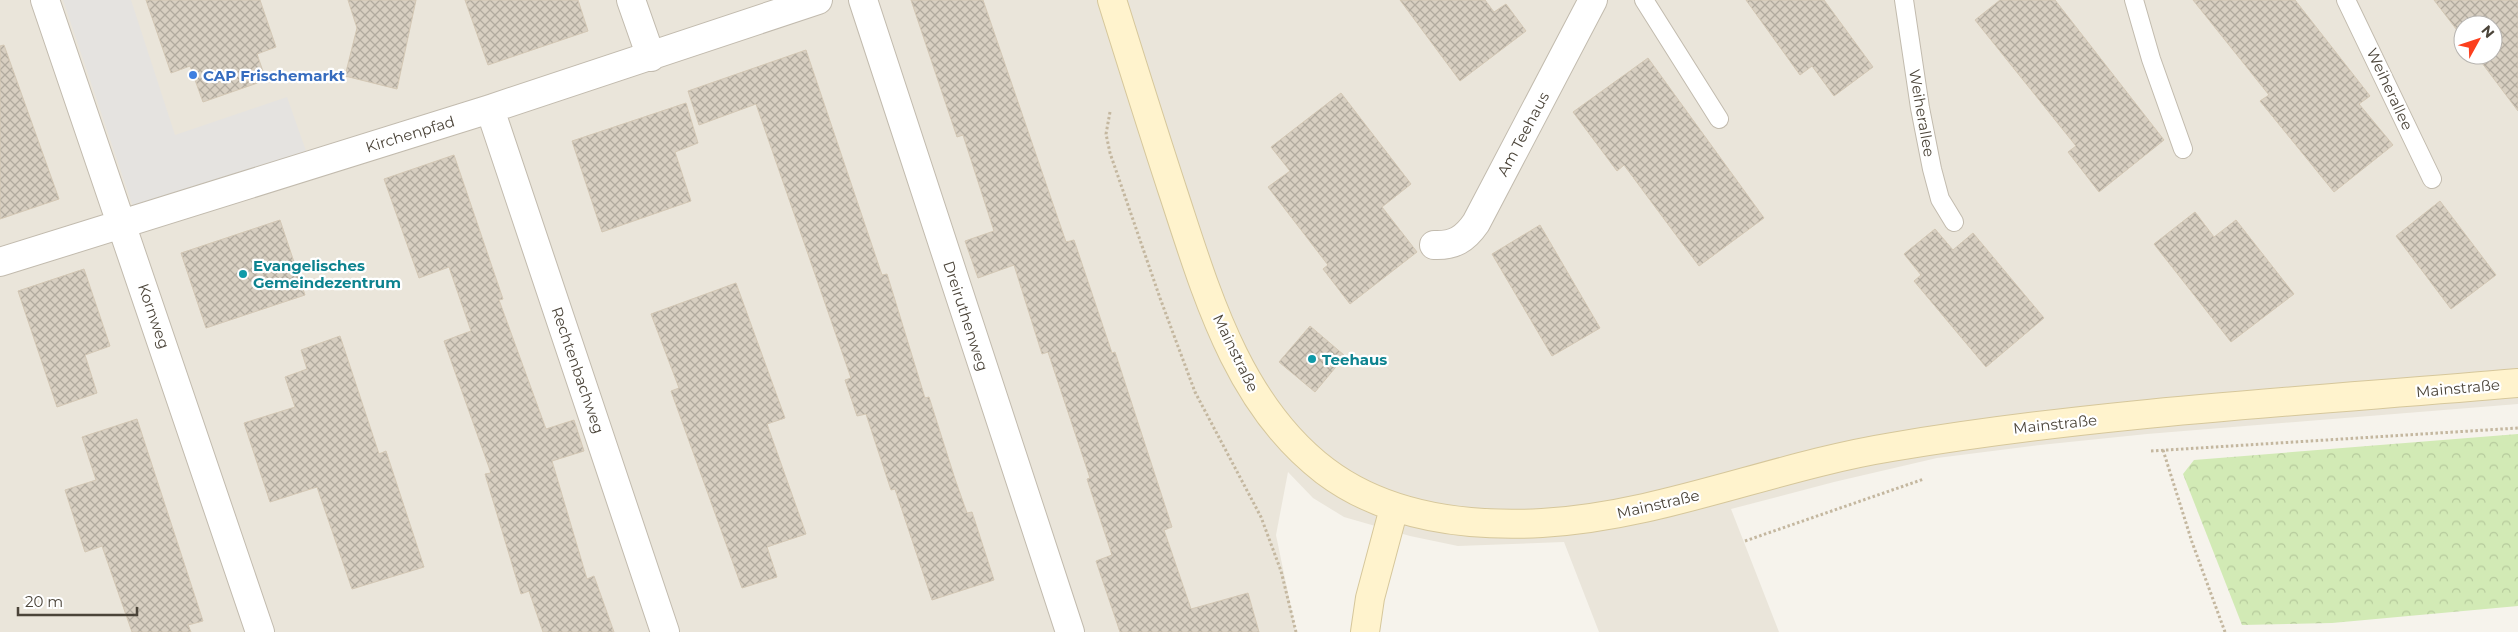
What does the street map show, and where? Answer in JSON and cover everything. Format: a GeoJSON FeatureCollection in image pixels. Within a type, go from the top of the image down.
{"type":"FeatureCollection","features":[{"type":"Feature","properties":{"kind":"main road","name":"Mainstraße"},"geometry":{"type":"LineString","coordinates":[[1112,0],[1188,238],[1218,318],[1233,353],[1254,393],[1281,428],[1326,471],[1355,490],[1394,508],[1446,519],[1499,524],[1588,519],[1679,501],[1782,472],[1884,448],[1998,430],[2158,414],[2518,383]]}},
{"type":"Feature","properties":{"kind":"main road"},"geometry":{"type":"LineString","coordinates":[[1365,632],[1370,598],[1394,508]]}},
{"type":"Feature","properties":{"kind":"street","name":"Kornweg"},"geometry":{"type":"LineString","coordinates":[[45,0],[260,632]]}},
{"type":"Feature","properties":{"kind":"street"},"geometry":{"type":"LineString","coordinates":[[632,0],[651,57]]}},
{"type":"Feature","properties":{"kind":"street","name":"Kirchenpfad"},"geometry":{"type":"LineString","coordinates":[[0,262],[490,109],[818,0]]}},
{"type":"Feature","properties":{"kind":"street","name":"Dreiruthenweg"},"geometry":{"type":"LineString","coordinates":[[863,0],[1070,632]]}},
{"type":"Feature","properties":{"kind":"street","name":"Am Teehaus"},"geometry":{"type":"LineString","coordinates":[[1434,245],[1447,246],[1460,241],[1476,223],[1593,0]]}},
{"type":"Feature","properties":{"kind":"street","name":"Rechtenbachweg"},"geometry":{"type":"LineString","coordinates":[[490,109],[665,632]]}},
{"type":"Feature","properties":{"kind":"lane"},"geometry":{"type":"LineString","coordinates":[[1644,0],[1719,120]]}},
{"type":"Feature","properties":{"kind":"lane","name":"Weiherallee"},"geometry":{"type":"LineString","coordinates":[[1904,0],[1920,108],[1932,169],[1940,200],[1954,222]]}},
{"type":"Feature","properties":{"kind":"lane"},"geometry":{"type":"LineString","coordinates":[[2134,0],[2151,59],[2183,149]]}},
{"type":"Feature","properties":{"kind":"lane","name":"Weiherallee"},"geometry":{"type":"LineString","coordinates":[[2346,0],[2432,179]]}},
{"type":"Feature","properties":{"kind":"path"},"geometry":{"type":"LineString","coordinates":[[1136,77],[1114,104],[1107,118],[1106,134],[1110,153],[1160,298],[1196,392],[1261,517],[1281,571],[1296,632]]}},
{"type":"Feature","properties":{"kind":"path"},"geometry":{"type":"LineString","coordinates":[[2158,414],[2164,452],[2192,542],[2225,632]]}},
{"type":"Feature","properties":{"kind":"path"},"geometry":{"type":"LineString","coordinates":[[2147,451],[2164,452],[2518,428]]}},
{"type":"Feature","properties":{"kind":"path"},"geometry":{"type":"LineString","coordinates":[[1745,541],[1931,478]]}},
{"type":"Feature","properties":{"kind":"shaded area"},"geometry":{"type":"Polygon","coordinates":[[[0,0],[2518,0],[2518,404],[2147,434],[1937,458],[1731,509],[1779,632],[1599,632],[1564,542],[1458,546],[1410,536],[1344,517],[1313,498],[1288,472],[1276,535],[1296,632],[0,632],[0,0]]]}},
{"type":"Feature","properties":{"kind":"shaded area"},"geometry":{"type":"Polygon","coordinates":[[[63,0],[131,0],[175,135],[287,97],[306,151],[134,210],[63,0]]]}},
{"type":"Feature","properties":{"kind":"green space"},"geometry":{"type":"Polygon","coordinates":[[[2518,434],[2518,606],[2332,623],[2242,625],[2183,474],[2194,460],[2518,434]]]}},
{"type":"Feature","properties":{"kind":"building"},"geometry":{"type":"Polygon","coordinates":[[[146,0],[260,0],[276,47],[257,54],[266,80],[203,102],[190,66],[171,73],[146,0]]]}},
{"type":"Feature","properties":{"kind":"building"},"geometry":{"type":"Polygon","coordinates":[[[348,0],[416,0],[397,89],[345,76],[357,28],[348,0]]]}},
{"type":"Feature","properties":{"kind":"building"},"geometry":{"type":"Polygon","coordinates":[[[465,0],[578,0],[588,31],[488,65],[465,0]]]}},
{"type":"Feature","properties":{"kind":"building"},"geometry":{"type":"Polygon","coordinates":[[[911,0],[983,0],[1066,242],[1074,240],[1112,353],[1115,352],[1172,527],[1164,530],[1191,609],[1248,593],[1259,632],[1120,632],[1096,561],[1112,555],[1087,479],[1090,478],[1048,352],[1042,354],[1014,265],[978,278],[965,241],[994,231],[963,135],[957,137],[911,0]]]}},
{"type":"Feature","properties":{"kind":"building"},"geometry":{"type":"Polygon","coordinates":[[[1400,0],[1485,0],[1494,12],[1506,4],[1526,31],[1460,81],[1400,0]]]}},
{"type":"Feature","properties":{"kind":"building"},"geometry":{"type":"Polygon","coordinates":[[[1746,0],[1824,0],[1873,67],[1834,96],[1812,66],[1800,75],[1746,0]]]}},
{"type":"Feature","properties":{"kind":"building"},"geometry":{"type":"Polygon","coordinates":[[[2000,0],[2055,0],[2164,140],[2099,192],[2068,152],[2076,146],[1975,20],[2000,0]]]}},
{"type":"Feature","properties":{"kind":"building"},"geometry":{"type":"Polygon","coordinates":[[[2193,0],[2295,0],[2370,96],[2359,104],[2393,145],[2334,192],[2260,101],[2269,95],[2193,0]]]}},
{"type":"Feature","properties":{"kind":"building"},"geometry":{"type":"Polygon","coordinates":[[[2434,0],[2518,0],[2518,111],[2484,65],[2503,65],[2503,15],[2453,15],[2453,25],[2434,0]]]}},
{"type":"Feature","properties":{"kind":"building"},"geometry":{"type":"Polygon","coordinates":[[[4,45],[59,199],[0,219],[0,46],[4,45]]]}},
{"type":"Feature","properties":{"kind":"building"},"geometry":{"type":"Polygon","coordinates":[[[806,50],[882,275],[887,274],[925,398],[929,397],[967,513],[972,512],[994,580],[932,600],[895,489],[891,490],[866,414],[857,416],[845,380],[851,378],[756,104],[699,125],[688,91],[806,50]]]}},
{"type":"Feature","properties":{"kind":"building"},"geometry":{"type":"Polygon","coordinates":[[[1648,58],[1764,218],[1699,266],[1624,165],[1617,171],[1573,112],[1648,58]]]}},
{"type":"Feature","properties":{"kind":"building"},"geometry":{"type":"Polygon","coordinates":[[[1341,93],[1411,184],[1382,207],[1417,252],[1350,304],[1323,269],[1328,265],[1268,187],[1290,171],[1271,147],[1341,93]]]}},
{"type":"Feature","properties":{"kind":"building"},"geometry":{"type":"Polygon","coordinates":[[[686,103],[698,143],[675,152],[691,201],[602,232],[572,141],[686,103]]]}},
{"type":"Feature","properties":{"kind":"building"},"geometry":{"type":"Polygon","coordinates":[[[454,155],[503,299],[499,300],[546,429],[574,420],[584,451],[552,461],[587,579],[594,576],[614,632],[543,632],[529,591],[521,594],[485,474],[491,473],[444,341],[471,331],[449,267],[419,278],[384,179],[454,155]]]}},
{"type":"Feature","properties":{"kind":"building"},"geometry":{"type":"Polygon","coordinates":[[[2440,201],[2496,275],[2451,309],[2396,236],[2440,201]]]}},
{"type":"Feature","properties":{"kind":"building"},"geometry":{"type":"Polygon","coordinates":[[[2195,212],[2214,237],[2236,220],[2294,294],[2231,342],[2154,244],[2195,212]]]}},
{"type":"Feature","properties":{"kind":"building","name":"Evangelisches Gemeindezentrum"},"geometry":{"type":"Polygon","coordinates":[[[280,220],[305,295],[206,328],[181,253],[280,220]]]}},
{"type":"Feature","properties":{"kind":"building"},"geometry":{"type":"Polygon","coordinates":[[[1540,225],[1600,328],[1552,356],[1492,254],[1540,225]]]}},
{"type":"Feature","properties":{"kind":"building"},"geometry":{"type":"Polygon","coordinates":[[[1935,229],[1953,250],[1973,233],[2044,318],[1986,367],[1914,281],[1921,275],[1904,254],[1935,229]]]}},
{"type":"Feature","properties":{"kind":"building"},"geometry":{"type":"Polygon","coordinates":[[[84,269],[110,346],[85,355],[97,393],[57,407],[18,291],[84,269]]]}},
{"type":"Feature","properties":{"kind":"building"},"geometry":{"type":"Polygon","coordinates":[[[736,283],[785,418],[767,424],[806,534],[767,547],[777,577],[742,588],[671,391],[679,388],[651,314],[736,283]]]}},
{"type":"Feature","properties":{"kind":"building","name":"Teehaus"},"geometry":{"type":"Polygon","coordinates":[[[1310,326],[1345,356],[1315,392],[1279,362],[1310,326]]]}},
{"type":"Feature","properties":{"kind":"building"},"geometry":{"type":"Polygon","coordinates":[[[340,336],[379,454],[386,451],[424,567],[352,589],[317,487],[270,502],[244,423],[295,407],[285,377],[307,369],[301,350],[340,336]]]}},
{"type":"Feature","properties":{"kind":"building"},"geometry":{"type":"Polygon","coordinates":[[[137,419],[203,621],[188,625],[191,632],[132,632],[102,546],[85,552],[65,490],[96,480],[82,437],[137,419]]]}},
{"type":"Feature","properties":{"kind":"place","name":"CAP Frischemarkt"},"geometry":{"type":"Point","coordinates":[193,75]}},
{"type":"Feature","properties":{"kind":"place","name":"Evangelisches Gemeindezentrum"},"geometry":{"type":"Point","coordinates":[243,274]}},
{"type":"Feature","properties":{"kind":"place","name":"Teehaus"},"geometry":{"type":"Point","coordinates":[1312,359]}}]}
